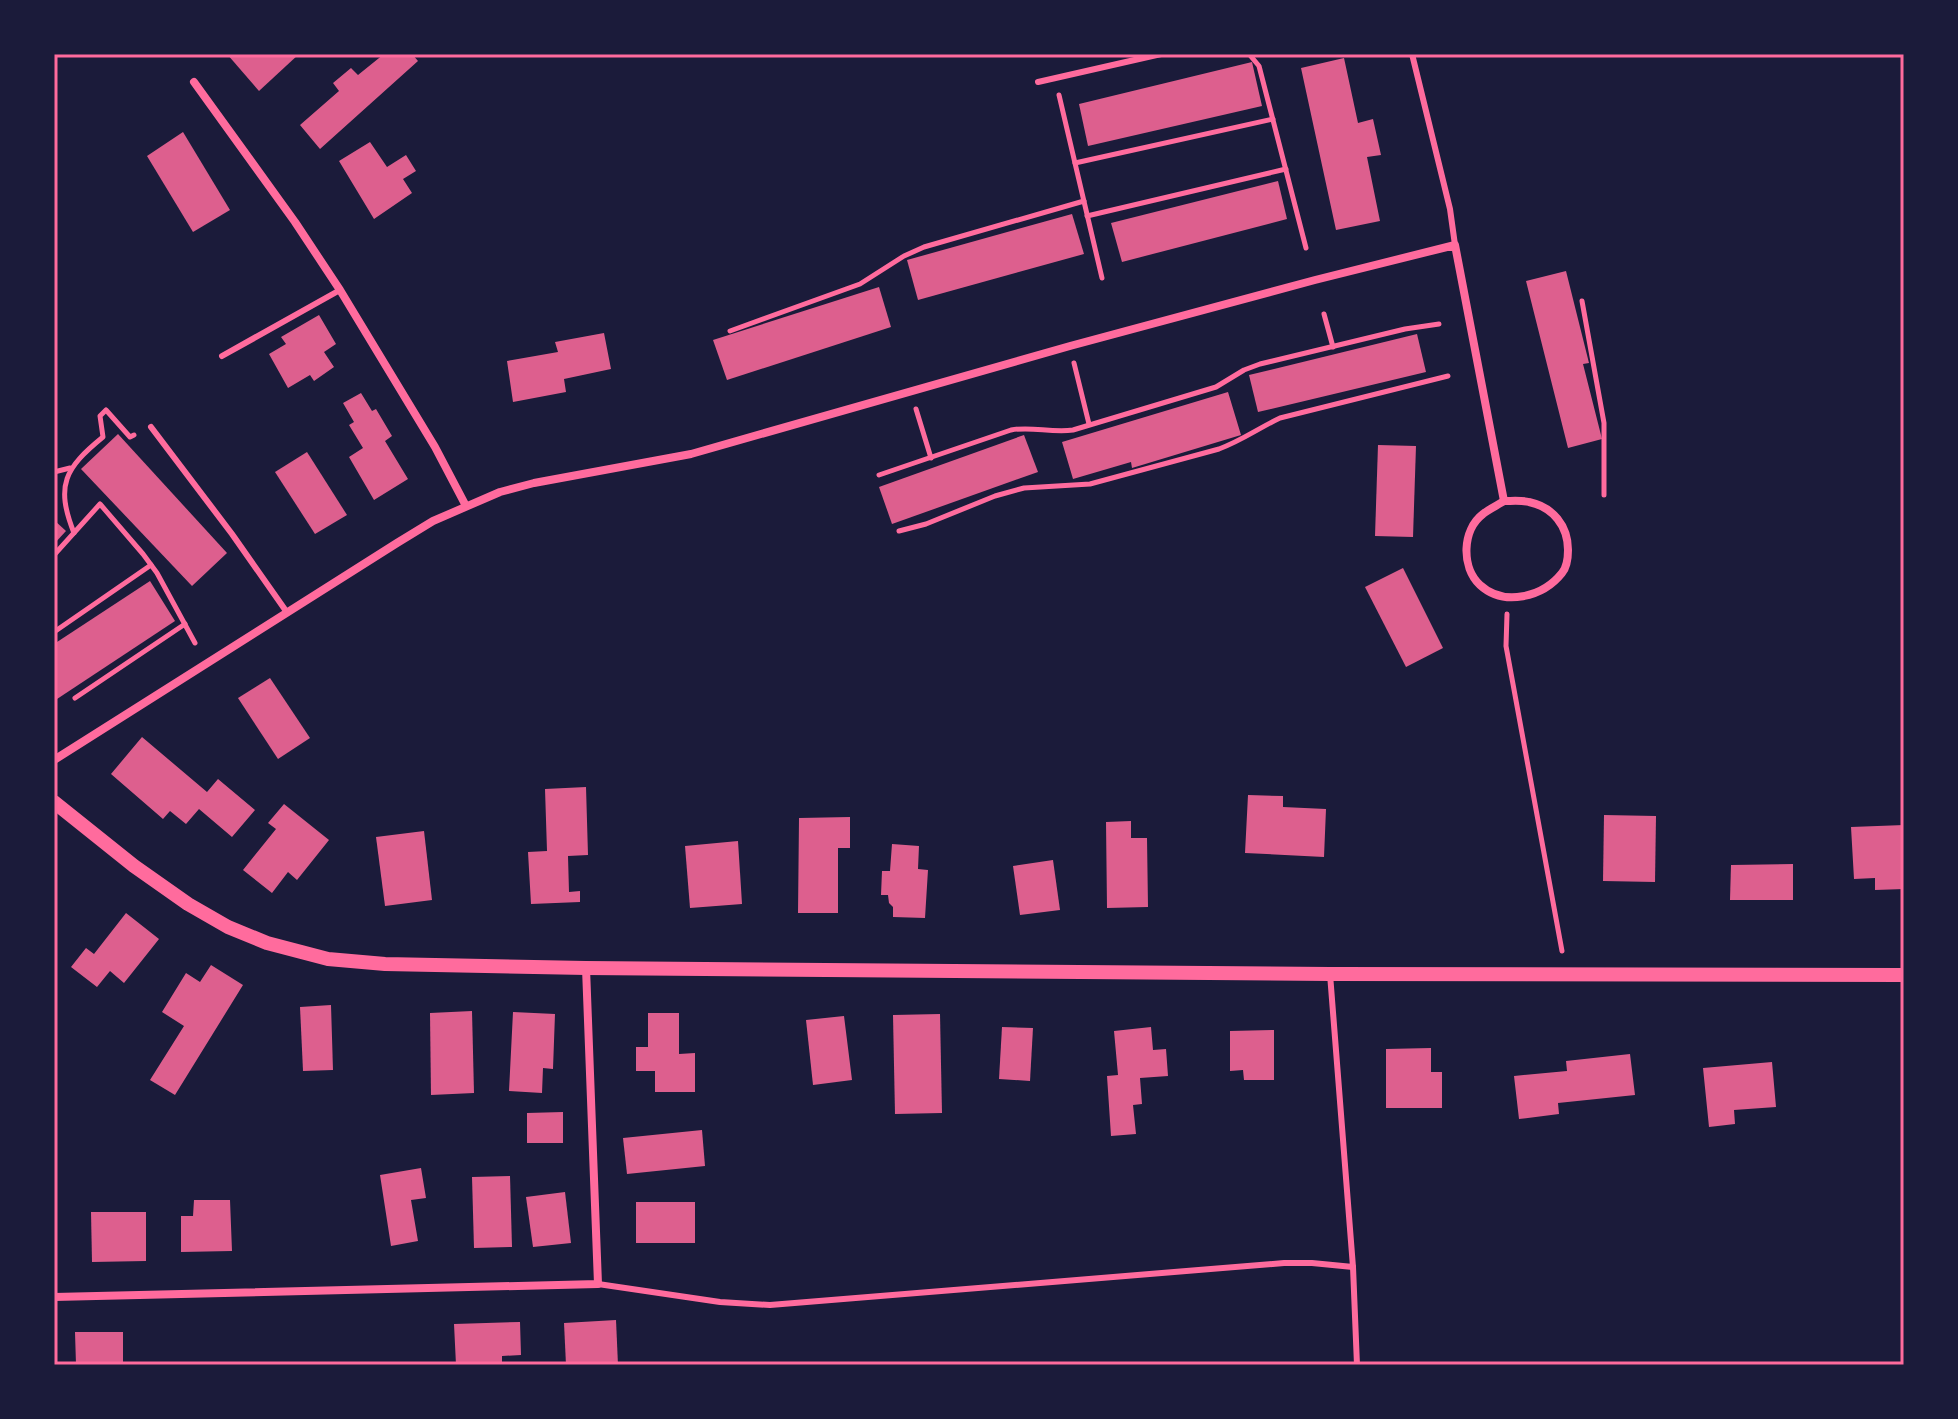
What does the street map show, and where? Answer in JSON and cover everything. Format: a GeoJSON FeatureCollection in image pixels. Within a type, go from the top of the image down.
{"type":"FeatureCollection","features":[{"type":"Feature","properties":{"kind":"street"},"geometry":{"type":"LineString","coordinates":[[194,82],[340,290],[435,447],[466,506]]}},
{"type":"Feature","properties":{"kind":"street"},"geometry":{"type":"LineString","coordinates":[[54,760],[433,521],[500,492],[691,454],[1070,346],[1455,245],[1504,501]]}},
{"type":"Feature","properties":{"kind":"street"},"geometry":{"type":"LineString","coordinates":[[1504,501],[1529,502],[1551,511],[1562,523],[1568,540],[1564,571],[1549,585],[1526,596],[1507,597],[1489,592],[1477,582],[1469,568],[1466,550],[1470,531],[1481,515],[1504,501]]}},
{"type":"Feature","properties":{"kind":"street"},"geometry":{"type":"LineString","coordinates":[[54,802],[134,866],[188,904],[228,927],[267,943],[328,959],[385,964],[586,968],[1904,975]]}},
{"type":"Feature","properties":{"kind":"street"},"geometry":{"type":"LineString","coordinates":[[54,1297],[598,1284],[586,968]]}},
{"type":"Feature","properties":{"kind":"lane"},"geometry":{"type":"LineString","coordinates":[[1038,82],[1161,54]]}},
{"type":"Feature","properties":{"kind":"lane"},"geometry":{"type":"LineString","coordinates":[[1412,54],[1450,209],[1455,245]]}},
{"type":"Feature","properties":{"kind":"lane"},"geometry":{"type":"LineString","coordinates":[[222,356],[340,290]]}},
{"type":"Feature","properties":{"kind":"lane"},"geometry":{"type":"LineString","coordinates":[[151,427],[286,611]]}},
{"type":"Feature","properties":{"kind":"lane"},"geometry":{"type":"LineString","coordinates":[[1330,974],[1353,1267],[1357,1365]]}},
{"type":"Feature","properties":{"kind":"lane"},"geometry":{"type":"LineString","coordinates":[[598,1284],[720,1302],[770,1305],[1284,1263],[1353,1267]]}},
{"type":"Feature","properties":{"kind":"path"},"geometry":{"type":"LineString","coordinates":[[1249,54],[1259,66],[1306,248]]}},
{"type":"Feature","properties":{"kind":"path"},"geometry":{"type":"LineString","coordinates":[[1055,78],[1102,278]]}},
{"type":"Feature","properties":{"kind":"path"},"geometry":{"type":"LineString","coordinates":[[1075,163],[1273,119]]}},
{"type":"Feature","properties":{"kind":"path"},"geometry":{"type":"LineString","coordinates":[[1087,216],[1286,169]]}},
{"type":"Feature","properties":{"kind":"path"},"geometry":{"type":"LineString","coordinates":[[730,331],[860,284],[924,247],[1084,201]]}},
{"type":"Feature","properties":{"kind":"path"},"geometry":{"type":"LineString","coordinates":[[1582,301],[1604,423],[1604,495]]}},
{"type":"Feature","properties":{"kind":"path"},"geometry":{"type":"LineString","coordinates":[[1324,314],[1333,347]]}},
{"type":"Feature","properties":{"kind":"path"},"geometry":{"type":"LineString","coordinates":[[879,475],[1020,428],[1057,432],[1216,387],[1260,364],[1405,329],[1439,324]]}},
{"type":"Feature","properties":{"kind":"path"},"geometry":{"type":"LineString","coordinates":[[1070,346],[1089,424]]}},
{"type":"Feature","properties":{"kind":"path"},"geometry":{"type":"LineString","coordinates":[[899,531],[1024,488],[1090,484],[1219,449],[1239,442],[1280,418],[1448,376]]}},
{"type":"Feature","properties":{"kind":"path"},"geometry":{"type":"LineString","coordinates":[[910,391],[931,458]]}},
{"type":"Feature","properties":{"kind":"path"},"geometry":{"type":"LineString","coordinates":[[74,533],[65,502],[65,486],[71,468],[103,437],[100,416],[106,410],[130,437],[151,427]]}},
{"type":"Feature","properties":{"kind":"path"},"geometry":{"type":"LineString","coordinates":[[54,472],[71,468]]}},
{"type":"Feature","properties":{"kind":"path"},"geometry":{"type":"LineString","coordinates":[[54,555],[100,504],[151,565],[195,643]]}},
{"type":"Feature","properties":{"kind":"path"},"geometry":{"type":"LineString","coordinates":[[54,632],[151,565]]}},
{"type":"Feature","properties":{"kind":"path"},"geometry":{"type":"LineString","coordinates":[[1507,597],[1506,646],[1566,974]]}},
{"type":"Feature","properties":{"kind":"path"},"geometry":{"type":"LineString","coordinates":[[75,698],[185,624]]}},
{"type":"Feature","properties":{"kind":"building"},"geometry":{"type":"Polygon","coordinates":[[[227,54],[299,54],[259,91],[227,54]]]}},
{"type":"Feature","properties":{"kind":"building"},"geometry":{"type":"Polygon","coordinates":[[[384,54],[412,54],[418,61],[320,149],[300,125],[339,91],[333,83],[351,68],[358,75],[384,54]]]}},
{"type":"Feature","properties":{"kind":"building"},"geometry":{"type":"Polygon","coordinates":[[[1344,58],[1358,123],[1373,119],[1381,155],[1367,157],[1380,221],[1336,230],[1301,68],[1344,58]]]}},
{"type":"Feature","properties":{"kind":"building"},"geometry":{"type":"Polygon","coordinates":[[[1252,62],[1262,106],[1088,146],[1079,104],[1252,62]]]}},
{"type":"Feature","properties":{"kind":"building"},"geometry":{"type":"Polygon","coordinates":[[[183,132],[230,210],[193,232],[147,156],[183,132]]]}},
{"type":"Feature","properties":{"kind":"building"},"geometry":{"type":"Polygon","coordinates":[[[370,142],[387,167],[406,155],[416,171],[403,179],[412,193],[374,219],[339,161],[370,142]]]}},
{"type":"Feature","properties":{"kind":"building"},"geometry":{"type":"Polygon","coordinates":[[[1278,181],[1287,219],[1122,262],[1111,223],[1278,181]]]}},
{"type":"Feature","properties":{"kind":"building"},"geometry":{"type":"Polygon","coordinates":[[[1072,214],[1084,254],[918,300],[907,260],[1072,214]]]}},
{"type":"Feature","properties":{"kind":"building"},"geometry":{"type":"Polygon","coordinates":[[[1566,271],[1589,363],[1583,364],[1602,439],[1568,448],[1526,281],[1566,271]]]}},
{"type":"Feature","properties":{"kind":"building"},"geometry":{"type":"Polygon","coordinates":[[[879,287],[891,327],[727,380],[713,340],[879,287]]]}},
{"type":"Feature","properties":{"kind":"building"},"geometry":{"type":"Polygon","coordinates":[[[319,315],[336,344],[324,352],[334,367],[314,381],[310,375],[288,388],[269,354],[286,344],[281,337],[319,315]]]}},
{"type":"Feature","properties":{"kind":"building"},"geometry":{"type":"Polygon","coordinates":[[[604,333],[611,369],[564,379],[566,392],[513,402],[507,361],[558,352],[555,342],[604,333]]]}},
{"type":"Feature","properties":{"kind":"building"},"geometry":{"type":"Polygon","coordinates":[[[1417,334],[1426,372],[1258,412],[1249,375],[1417,334]]]}},
{"type":"Feature","properties":{"kind":"building"},"geometry":{"type":"Polygon","coordinates":[[[1228,392],[1241,435],[1132,468],[1131,462],[1073,479],[1062,442],[1228,392]]]}},
{"type":"Feature","properties":{"kind":"building"},"geometry":{"type":"Polygon","coordinates":[[[361,393],[372,411],[376,409],[392,436],[385,441],[408,479],[374,500],[349,457],[363,448],[349,425],[354,422],[343,403],[361,393]]]}},
{"type":"Feature","properties":{"kind":"building"},"geometry":{"type":"Polygon","coordinates":[[[118,434],[227,553],[192,586],[81,469],[118,434]]]}},
{"type":"Feature","properties":{"kind":"building"},"geometry":{"type":"Polygon","coordinates":[[[1024,435],[1038,472],[892,524],[879,487],[1024,435]]]}},
{"type":"Feature","properties":{"kind":"building"},"geometry":{"type":"Polygon","coordinates":[[[1378,445],[1416,446],[1413,537],[1375,536],[1378,445]]]}},
{"type":"Feature","properties":{"kind":"building"},"geometry":{"type":"Polygon","coordinates":[[[307,452],[347,515],[315,534],[275,472],[307,452]]]}},
{"type":"Feature","properties":{"kind":"building"},"geometry":{"type":"Polygon","coordinates":[[[54,520],[66,531],[54,544],[54,520]]]}},
{"type":"Feature","properties":{"kind":"building"},"geometry":{"type":"Polygon","coordinates":[[[1403,568],[1443,648],[1406,667],[1365,587],[1403,568]]]}},
{"type":"Feature","properties":{"kind":"building"},"geometry":{"type":"Polygon","coordinates":[[[150,581],[175,621],[54,701],[54,644],[150,581]]]}},
{"type":"Feature","properties":{"kind":"building"},"geometry":{"type":"Polygon","coordinates":[[[270,678],[310,738],[278,759],[238,698],[270,678]]]}},
{"type":"Feature","properties":{"kind":"building"},"geometry":{"type":"Polygon","coordinates":[[[142,737],[207,792],[218,779],[255,810],[232,837],[199,809],[186,824],[170,811],[163,819],[111,774],[142,737]]]}},
{"type":"Feature","properties":{"kind":"building"},"geometry":{"type":"Polygon","coordinates":[[[586,787],[588,855],[568,856],[569,892],[580,891],[580,902],[531,904],[528,852],[547,851],[545,789],[586,787]]]}},
{"type":"Feature","properties":{"kind":"building"},"geometry":{"type":"Polygon","coordinates":[[[1248,795],[1283,796],[1283,807],[1326,809],[1324,857],[1245,853],[1248,795]]]}},
{"type":"Feature","properties":{"kind":"building"},"geometry":{"type":"Polygon","coordinates":[[[284,804],[329,840],[297,880],[288,872],[272,893],[243,870],[276,829],[268,823],[284,804]]]}},
{"type":"Feature","properties":{"kind":"building"},"geometry":{"type":"Polygon","coordinates":[[[1604,815],[1656,816],[1655,882],[1603,881],[1604,815]]]}},
{"type":"Feature","properties":{"kind":"building"},"geometry":{"type":"Polygon","coordinates":[[[850,817],[850,848],[838,848],[838,913],[798,913],[799,818],[850,817]]]}},
{"type":"Feature","properties":{"kind":"building"},"geometry":{"type":"Polygon","coordinates":[[[1131,821],[1131,838],[1147,838],[1148,907],[1107,908],[1106,822],[1131,821]]]}},
{"type":"Feature","properties":{"kind":"building"},"geometry":{"type":"Polygon","coordinates":[[[1904,825],[1904,889],[1875,890],[1875,878],[1854,879],[1851,827],[1904,825]]]}},
{"type":"Feature","properties":{"kind":"building"},"geometry":{"type":"Polygon","coordinates":[[[424,831],[432,900],[385,906],[376,837],[424,831]]]}},
{"type":"Feature","properties":{"kind":"building"},"geometry":{"type":"Polygon","coordinates":[[[738,841],[742,904],[690,908],[685,846],[738,841]]]}},
{"type":"Feature","properties":{"kind":"building"},"geometry":{"type":"Polygon","coordinates":[[[892,844],[919,846],[918,869],[928,870],[925,918],[893,917],[888,895],[881,895],[882,871],[890,871],[892,844]]]}},
{"type":"Feature","properties":{"kind":"building"},"geometry":{"type":"Polygon","coordinates":[[[1053,860],[1060,910],[1020,915],[1013,866],[1053,860]]]}},
{"type":"Feature","properties":{"kind":"building"},"geometry":{"type":"Polygon","coordinates":[[[1793,864],[1793,900],[1730,900],[1731,865],[1793,864]]]}},
{"type":"Feature","properties":{"kind":"building"},"geometry":{"type":"Polygon","coordinates":[[[126,913],[159,939],[124,983],[110,971],[97,987],[71,967],[86,948],[94,954],[126,913]]]}},
{"type":"Feature","properties":{"kind":"building"},"geometry":{"type":"Polygon","coordinates":[[[211,965],[243,985],[175,1095],[150,1080],[184,1026],[162,1012],[186,973],[200,982],[211,965]]]}},
{"type":"Feature","properties":{"kind":"building"},"geometry":{"type":"Polygon","coordinates":[[[331,1005],[333,1070],[303,1071],[300,1007],[331,1005]]]}},
{"type":"Feature","properties":{"kind":"building"},"geometry":{"type":"Polygon","coordinates":[[[472,1011],[474,1093],[431,1095],[430,1013],[472,1011]]]}},
{"type":"Feature","properties":{"kind":"building"},"geometry":{"type":"Polygon","coordinates":[[[513,1012],[555,1014],[553,1069],[543,1068],[542,1093],[509,1091],[513,1012]]]}},
{"type":"Feature","properties":{"kind":"building"},"geometry":{"type":"Polygon","coordinates":[[[648,1013],[679,1013],[679,1054],[695,1053],[695,1092],[655,1092],[655,1071],[636,1071],[636,1047],[648,1047],[648,1013]]]}},
{"type":"Feature","properties":{"kind":"building"},"geometry":{"type":"Polygon","coordinates":[[[940,1014],[942,1113],[895,1114],[893,1015],[940,1014]]]}},
{"type":"Feature","properties":{"kind":"building"},"geometry":{"type":"Polygon","coordinates":[[[844,1016],[852,1080],[813,1085],[806,1020],[844,1016]]]}},
{"type":"Feature","properties":{"kind":"building"},"geometry":{"type":"Polygon","coordinates":[[[1002,1027],[1033,1028],[1030,1081],[999,1079],[1002,1027]]]}},
{"type":"Feature","properties":{"kind":"building"},"geometry":{"type":"Polygon","coordinates":[[[1151,1027],[1153,1050],[1166,1049],[1168,1076],[1140,1078],[1142,1104],[1133,1105],[1136,1134],[1111,1136],[1107,1076],[1118,1075],[1114,1031],[1151,1027]]]}},
{"type":"Feature","properties":{"kind":"building"},"geometry":{"type":"Polygon","coordinates":[[[1274,1030],[1274,1080],[1244,1080],[1243,1070],[1230,1071],[1230,1031],[1274,1030]]]}},
{"type":"Feature","properties":{"kind":"building"},"geometry":{"type":"Polygon","coordinates":[[[1431,1048],[1431,1072],[1442,1072],[1442,1108],[1386,1108],[1386,1049],[1431,1048]]]}},
{"type":"Feature","properties":{"kind":"building"},"geometry":{"type":"Polygon","coordinates":[[[1630,1054],[1635,1095],[1558,1103],[1559,1114],[1519,1119],[1514,1076],[1567,1071],[1566,1061],[1630,1054]]]}},
{"type":"Feature","properties":{"kind":"building"},"geometry":{"type":"Polygon","coordinates":[[[1772,1062],[1776,1107],[1734,1110],[1735,1124],[1709,1127],[1703,1068],[1772,1062]]]}},
{"type":"Feature","properties":{"kind":"building"},"geometry":{"type":"Polygon","coordinates":[[[563,1112],[563,1143],[527,1143],[527,1113],[563,1112]]]}},
{"type":"Feature","properties":{"kind":"building"},"geometry":{"type":"Polygon","coordinates":[[[702,1130],[705,1166],[627,1174],[623,1138],[702,1130]]]}},
{"type":"Feature","properties":{"kind":"building"},"geometry":{"type":"Polygon","coordinates":[[[421,1168],[426,1198],[411,1200],[418,1241],[391,1246],[380,1175],[421,1168]]]}},
{"type":"Feature","properties":{"kind":"building"},"geometry":{"type":"Polygon","coordinates":[[[510,1176],[512,1247],[474,1248],[472,1177],[510,1176]]]}},
{"type":"Feature","properties":{"kind":"building"},"geometry":{"type":"Polygon","coordinates":[[[565,1192],[571,1243],[533,1247],[526,1197],[565,1192]]]}},
{"type":"Feature","properties":{"kind":"building"},"geometry":{"type":"Polygon","coordinates":[[[194,1200],[230,1200],[232,1251],[181,1252],[181,1216],[193,1216],[194,1200]]]}},
{"type":"Feature","properties":{"kind":"building"},"geometry":{"type":"Polygon","coordinates":[[[636,1202],[695,1202],[695,1243],[636,1243],[636,1202]]]}},
{"type":"Feature","properties":{"kind":"building"},"geometry":{"type":"Polygon","coordinates":[[[91,1212],[146,1212],[146,1261],[92,1262],[91,1212]]]}},
{"type":"Feature","properties":{"kind":"building"},"geometry":{"type":"Polygon","coordinates":[[[616,1320],[618,1365],[566,1365],[564,1323],[616,1320]]]}},
{"type":"Feature","properties":{"kind":"building"},"geometry":{"type":"Polygon","coordinates":[[[520,1322],[521,1355],[502,1356],[502,1365],[456,1365],[454,1324],[520,1322]]]}},
{"type":"Feature","properties":{"kind":"building"},"geometry":{"type":"Polygon","coordinates":[[[75,1332],[123,1332],[123,1365],[76,1365],[75,1332]]]}}]}
